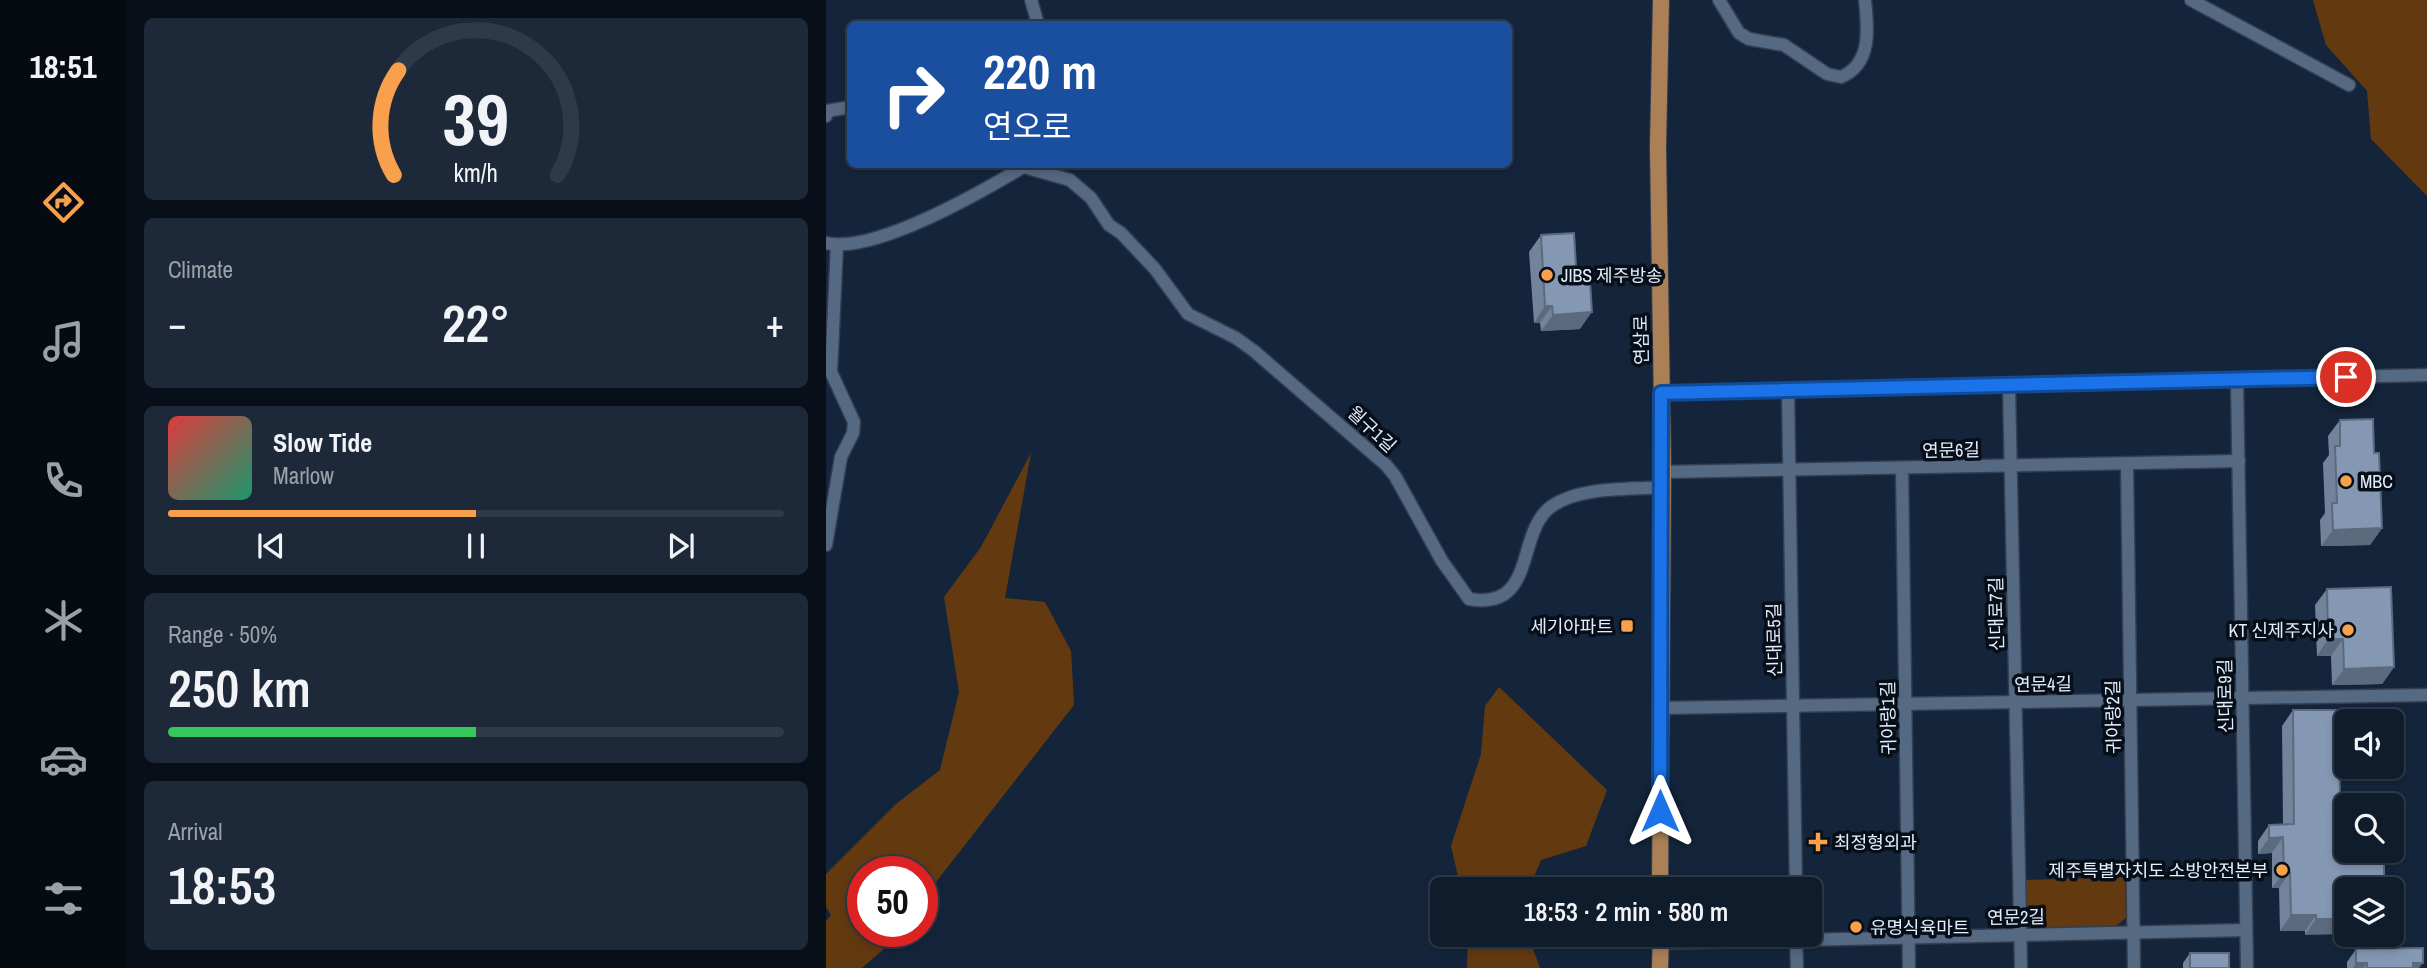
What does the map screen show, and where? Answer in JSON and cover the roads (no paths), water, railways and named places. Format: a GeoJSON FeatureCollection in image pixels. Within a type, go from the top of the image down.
{"type":"FeatureCollection","features":[{"type":"Feature","properties":{"kind":"main road","name":"연삼로"},"geometry":{"type":"LineString","coordinates":[[1660,877],[1663,480],[1658,147],[1661,0]]}},
{"type":"Feature","properties":{"kind":"main road"},"geometry":{"type":"LineString","coordinates":[[1660,968],[1661,947]]}},
{"type":"Feature","properties":{"kind":"street"},"geometry":{"type":"LineString","coordinates":[[1031,0],[1037,21]]}},
{"type":"Feature","properties":{"kind":"street"},"geometry":{"type":"LineString","coordinates":[[1719,0],[1739,33],[1749,39],[1784,45],[1827,74],[1841,77],[1861,64],[1865,52],[1865,0]]}},
{"type":"Feature","properties":{"kind":"street"},"geometry":{"type":"LineString","coordinates":[[2191,0],[2349,85]]}},
{"type":"Feature","properties":{"kind":"street"},"geometry":{"type":"LineString","coordinates":[[826,116],[827,111],[847,108]]}},
{"type":"Feature","properties":{"kind":"street","name":"월구1길"},"geometry":{"type":"LineString","coordinates":[[831,244],[873,238],[958,206],[1023,168]]}},
{"type":"Feature","properties":{"kind":"street","name":"월구1길"},"geometry":{"type":"LineString","coordinates":[[1032,168],[1070,180],[1091,198],[1109,225],[1121,233],[1155,269],[1188,314],[1236,338],[1254,351],[1385,465],[1395,476],[1448,571],[1469,599],[1493,598],[1514,587],[1543,515],[1553,505],[1594,493],[1663,480]]}},
{"type":"Feature","properties":{"kind":"street"},"geometry":{"type":"LineString","coordinates":[[826,545],[841,457],[853,433],[855,422],[831,372],[831,244]]}},
{"type":"Feature","properties":{"kind":"street"},"geometry":{"type":"LineString","coordinates":[[1661,393],[2427,375]]}},
{"type":"Feature","properties":{"kind":"street","name":"신대로9길"},"geometry":{"type":"LineString","coordinates":[[2238,381],[2247,968]]}},
{"type":"Feature","properties":{"kind":"street","name":"신대로7길"},"geometry":{"type":"LineString","coordinates":[[2008,385],[2021,968]]}},
{"type":"Feature","properties":{"kind":"street","name":"신대로5길"},"geometry":{"type":"LineString","coordinates":[[1788,390],[1796,877]]}},
{"type":"Feature","properties":{"kind":"street","name":"연문6길"},"geometry":{"type":"LineString","coordinates":[[1663,480],[1789,470],[2239,461]]}},
{"type":"Feature","properties":{"kind":"street","name":"귀아랑2길"},"geometry":{"type":"LineString","coordinates":[[2127,465],[2134,968]]}},
{"type":"Feature","properties":{"kind":"street","name":"귀아랑1길"},"geometry":{"type":"LineString","coordinates":[[1902,468],[1909,968]]}},
{"type":"Feature","properties":{"kind":"street","name":"연문4길"},"geometry":{"type":"LineString","coordinates":[[1660,708],[2427,695]]}},
{"type":"Feature","properties":{"kind":"street","name":"연문2길"},"geometry":{"type":"LineString","coordinates":[[1822,937],[2246,930]]}},
{"type":"Feature","properties":{"kind":"street"},"geometry":{"type":"LineString","coordinates":[[1796,947],[1797,968]]}},
{"type":"Feature","properties":{"kind":"place","name":"JIBS 제주방송"},"geometry":{"type":"Point","coordinates":[1547,275]}},
{"type":"Feature","properties":{"kind":"place","name":"MBC"},"geometry":{"type":"Point","coordinates":[2346,481]}},
{"type":"Feature","properties":{"kind":"place","name":"세기아파트"},"geometry":{"type":"Point","coordinates":[1627,626]}},
{"type":"Feature","properties":{"kind":"place","name":"KT 신제주지사"},"geometry":{"type":"Point","coordinates":[2348,630]}},
{"type":"Feature","properties":{"kind":"place","name":"최정형외과"},"geometry":{"type":"Point","coordinates":[1818,842]}},
{"type":"Feature","properties":{"kind":"place","name":"제주특별자치도 소방안전본부"},"geometry":{"type":"Point","coordinates":[2282,870]}},
{"type":"Feature","properties":{"kind":"place","name":"유명식육마트"},"geometry":{"type":"Point","coordinates":[1856,927]}}]}
